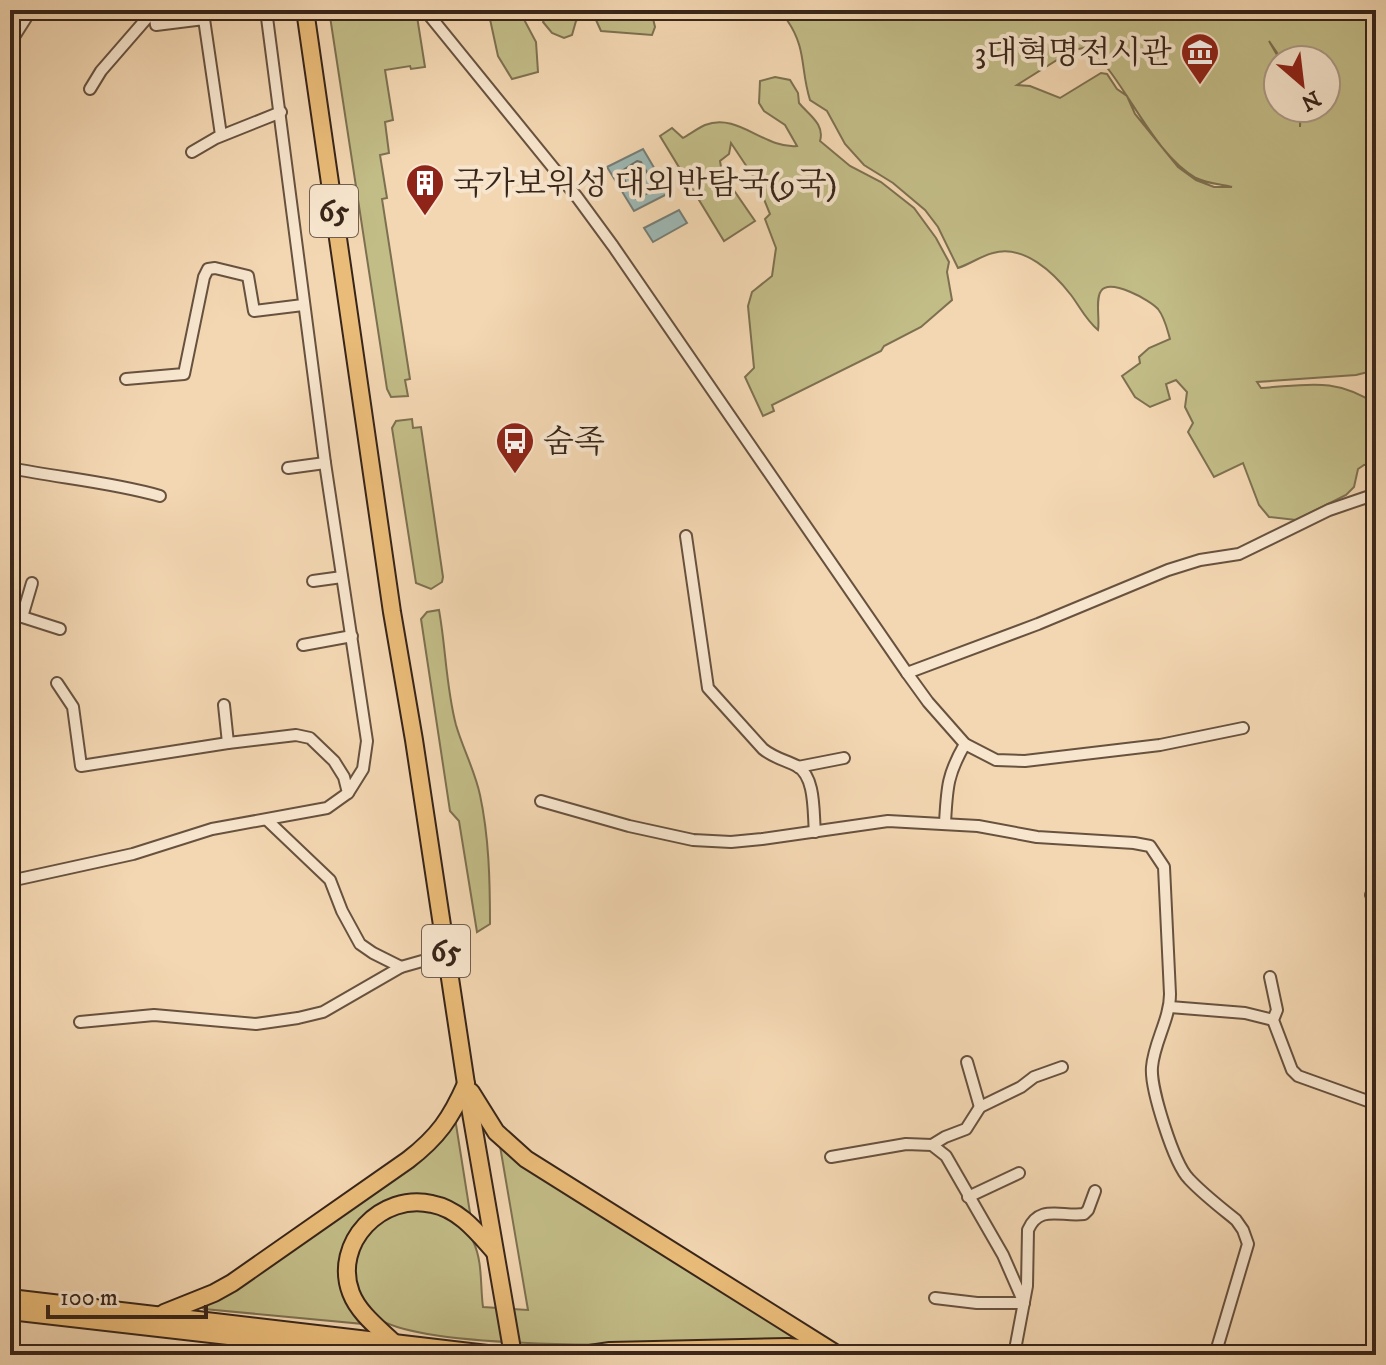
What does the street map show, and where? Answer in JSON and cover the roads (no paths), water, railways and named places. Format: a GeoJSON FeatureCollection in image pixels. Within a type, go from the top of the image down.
{"type":"FeatureCollection","features":[{"type":"Feature","properties":{"kind":"main road","name":"65"},"geometry":{"type":"LineString","coordinates":[[305,10],[392,612],[466,1084],[513,1355]]}},
{"type":"Feature","properties":{"kind":"main road"},"geometry":{"type":"LineString","coordinates":[[160,1315],[232,1283],[408,1160],[447,1124],[466,1084]]}},
{"type":"Feature","properties":{"kind":"main road"},"geometry":{"type":"LineString","coordinates":[[466,1084],[496,1132],[526,1159],[835,1354]]}},
{"type":"Feature","properties":{"kind":"main road"},"geometry":{"type":"LineString","coordinates":[[394,1349],[359,1307],[351,1294],[347,1277],[351,1246],[372,1218],[389,1208],[409,1202],[430,1203],[462,1218],[495,1252]]}},
{"type":"Feature","properties":{"kind":"main road"},"geometry":{"type":"LineString","coordinates":[[10,1298],[160,1315],[394,1349]]}},
{"type":"Feature","properties":{"kind":"main road"},"geometry":{"type":"LineString","coordinates":[[10,1311],[318,1350],[394,1349],[496,1355]]}},
{"type":"Feature","properties":{"kind":"main road"},"geometry":{"type":"LineString","coordinates":[[583,1355],[610,1351],[788,1347],[810,1347],[835,1354]]}},
{"type":"Feature","properties":{"kind":"street"},"geometry":{"type":"LineString","coordinates":[[10,43],[31,10]]}},
{"type":"Feature","properties":{"kind":"street"},"geometry":{"type":"LineString","coordinates":[[90,89],[101,71],[154,10]]}},
{"type":"Feature","properties":{"kind":"street"},"geometry":{"type":"LineString","coordinates":[[154,10],[156,25],[204,19],[221,135]]}},
{"type":"Feature","properties":{"kind":"street"},"geometry":{"type":"LineString","coordinates":[[10,881],[133,854],[212,829],[327,808],[348,793],[358,780],[366,758],[367,741],[303,305],[266,10]]}},
{"type":"Feature","properties":{"kind":"street"},"geometry":{"type":"LineString","coordinates":[[425,10],[577,197],[907,673],[965,744],[996,760],[1025,761],[1160,745],[1243,728]]}},
{"type":"Feature","properties":{"kind":"street"},"geometry":{"type":"LineString","coordinates":[[192,152],[221,135],[281,112]]}},
{"type":"Feature","properties":{"kind":"street"},"geometry":{"type":"LineString","coordinates":[[126,379],[184,374],[208,269],[248,276],[254,311],[303,305]]}},
{"type":"Feature","properties":{"kind":"street"},"geometry":{"type":"LineString","coordinates":[[288,468],[325,463]]}},
{"type":"Feature","properties":{"kind":"street"},"geometry":{"type":"LineString","coordinates":[[10,468],[124,486],[160,496]]}},
{"type":"Feature","properties":{"kind":"street"},"geometry":{"type":"LineString","coordinates":[[907,673],[1038,624],[1168,570],[1200,560],[1239,554],[1329,510],[1376,494]]}},
{"type":"Feature","properties":{"kind":"street"},"geometry":{"type":"LineString","coordinates":[[686,536],[708,688],[763,749],[806,774],[815,832]]}},
{"type":"Feature","properties":{"kind":"street"},"geometry":{"type":"LineString","coordinates":[[313,581],[342,577]]}},
{"type":"Feature","properties":{"kind":"street"},"geometry":{"type":"LineString","coordinates":[[22,617],[32,583]]}},
{"type":"Feature","properties":{"kind":"street"},"geometry":{"type":"LineString","coordinates":[[10,613],[60,629]]}},
{"type":"Feature","properties":{"kind":"street"},"geometry":{"type":"LineString","coordinates":[[303,645],[352,636]]}},
{"type":"Feature","properties":{"kind":"street"},"geometry":{"type":"LineString","coordinates":[[57,683],[73,707],[81,766],[296,735],[310,738],[334,761],[344,777],[348,793]]}},
{"type":"Feature","properties":{"kind":"street"},"geometry":{"type":"LineString","coordinates":[[224,705],[228,743]]}},
{"type":"Feature","properties":{"kind":"street"},"geometry":{"type":"LineString","coordinates":[[945,823],[947,783],[953,764],[965,744]]}},
{"type":"Feature","properties":{"kind":"street"},"geometry":{"type":"LineString","coordinates":[[798,767],[844,758]]}},
{"type":"Feature","properties":{"kind":"street"},"geometry":{"type":"LineString","coordinates":[[541,801],[693,840],[731,842],[888,821],[945,823],[1037,837],[1150,846],[1164,867],[1170,1007],[1152,1063],[1151,1076],[1175,1154],[1188,1178],[1236,1220],[1247,1237],[1246,1257],[1215,1355]]}},
{"type":"Feature","properties":{"kind":"street"},"geometry":{"type":"LineString","coordinates":[[267,820],[330,880],[360,944],[401,967]]}},
{"type":"Feature","properties":{"kind":"street"},"geometry":{"type":"LineString","coordinates":[[80,1022],[154,1015],[256,1024],[298,1018],[323,1012],[401,967],[447,954]]}},
{"type":"Feature","properties":{"kind":"street"},"geometry":{"type":"LineString","coordinates":[[1270,977],[1277,1010],[1273,1020],[1292,1070],[1298,1076],[1376,1104]]}},
{"type":"Feature","properties":{"kind":"street"},"geometry":{"type":"LineString","coordinates":[[1170,1007],[1245,1013],[1273,1020]]}},
{"type":"Feature","properties":{"kind":"street"},"geometry":{"type":"LineString","coordinates":[[967,1062],[980,1107]]}},
{"type":"Feature","properties":{"kind":"street"},"geometry":{"type":"LineString","coordinates":[[831,1157],[906,1144],[932,1145],[966,1129],[980,1107],[1021,1087],[1034,1077],[1062,1067]]}},
{"type":"Feature","properties":{"kind":"street"},"geometry":{"type":"LineString","coordinates":[[932,1145],[946,1156],[1003,1255],[1024,1303]]}},
{"type":"Feature","properties":{"kind":"street"},"geometry":{"type":"LineString","coordinates":[[968,1197],[1019,1173]]}},
{"type":"Feature","properties":{"kind":"street"},"geometry":{"type":"LineString","coordinates":[[1014,1355],[1027,1286],[1028,1230],[1037,1216],[1045,1212],[1084,1214],[1095,1191]]}},
{"type":"Feature","properties":{"kind":"street"},"geometry":{"type":"LineString","coordinates":[[935,1298],[977,1303],[1024,1303]]}},
{"type":"Feature","properties":{"kind":"water"},"geometry":{"type":"Polygon","coordinates":[[[643,149],[669,193],[634,211],[607,167],[643,149]]]}},
{"type":"Feature","properties":{"kind":"water"},"geometry":{"type":"Polygon","coordinates":[[[679,210],[687,223],[653,242],[644,228],[679,210]]]}},
{"type":"Feature","properties":{"kind":"place","name":"3대혁명전시관"},"geometry":{"type":"Point","coordinates":[1200,86]}},
{"type":"Feature","properties":{"kind":"place","name":"국가보위성 대외반탐국(9국)"},"geometry":{"type":"Point","coordinates":[425,217]}},
{"type":"Feature","properties":{"kind":"place","name":"숨족"},"geometry":{"type":"Point","coordinates":[515,475]}}]}
